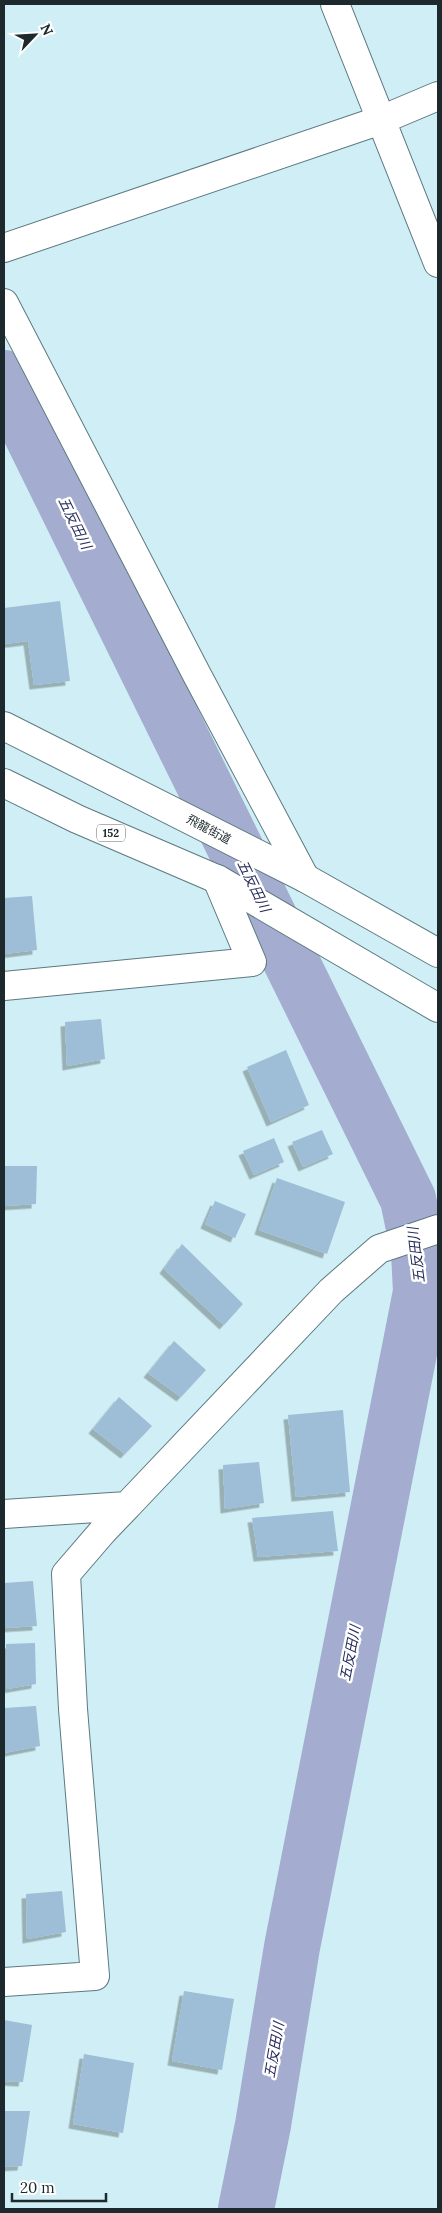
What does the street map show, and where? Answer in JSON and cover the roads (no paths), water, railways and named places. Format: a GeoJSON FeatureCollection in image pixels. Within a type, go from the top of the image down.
{"type":"FeatureCollection","features":[{"type":"Feature","properties":{"kind":"main road"},"geometry":{"type":"LineString","coordinates":[[335,4],[438,264]]}},
{"type":"Feature","properties":{"kind":"main road"},"geometry":{"type":"LineString","coordinates":[[4,248],[381,120],[438,96]]}},
{"type":"Feature","properties":{"kind":"main road"},"geometry":{"type":"LineString","coordinates":[[4,303],[197,675],[297,875]]}},
{"type":"Feature","properties":{"kind":"main road","name":"飛龍街道"},"geometry":{"type":"LineString","coordinates":[[4,726],[297,875],[438,953]]}},
{"type":"Feature","properties":{"kind":"main road","name":"152"},"geometry":{"type":"LineString","coordinates":[[4,783],[77,818],[218,880],[438,1008]]}},
{"type":"Feature","properties":{"kind":"main road"},"geometry":{"type":"LineString","coordinates":[[4,986],[252,962],[218,880]]}},
{"type":"Feature","properties":{"kind":"main road"},"geometry":{"type":"LineString","coordinates":[[4,1982],[96,1976],[73,1709],[66,1574],[103,1530],[331,1291],[379,1249],[438,1230]]}},
{"type":"Feature","properties":{"kind":"main road"},"geometry":{"type":"LineString","coordinates":[[4,1514],[127,1506]]}},
{"type":"Feature","properties":{"kind":"waterway","name":"五反田川"},"geometry":{"type":"LineString","coordinates":[[4,378],[408,1199],[419,1252],[421,1292],[292,1947],[263,2125],[246,2209]]}}]}
